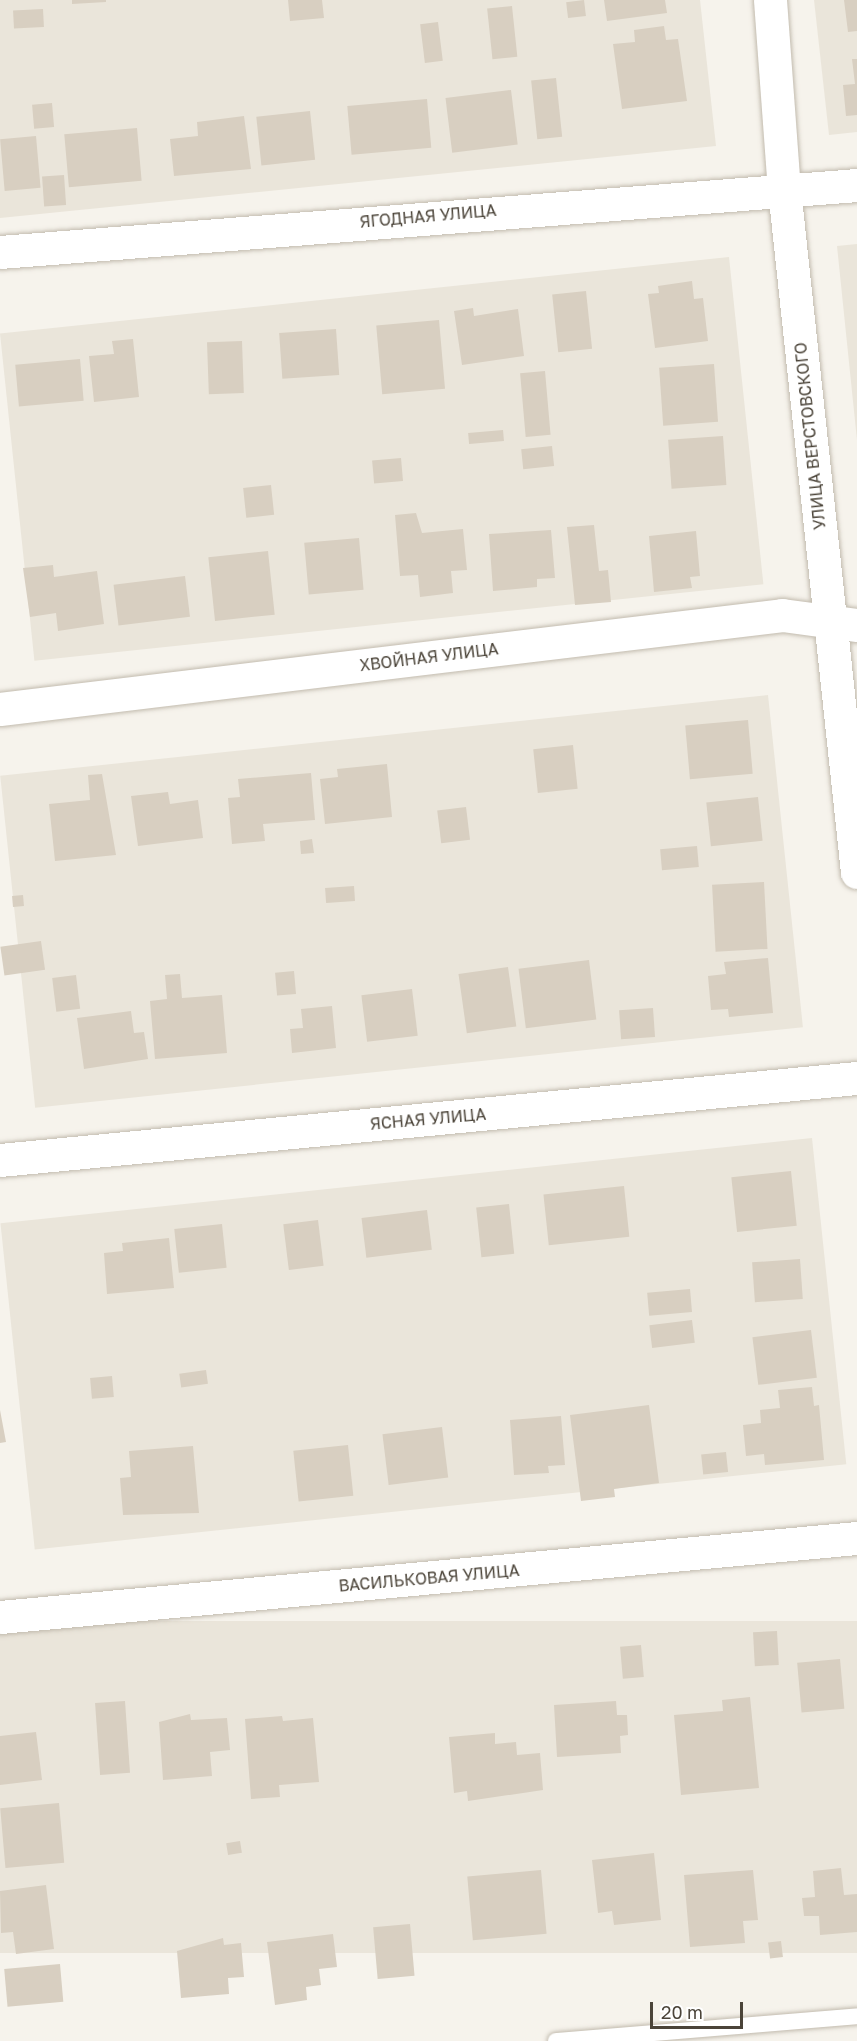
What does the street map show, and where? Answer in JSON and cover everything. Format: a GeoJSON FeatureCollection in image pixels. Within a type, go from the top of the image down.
{"type":"FeatureCollection","features":[{"type":"Feature","properties":{"kind":"street","name":"УЛИЦА ВЕРСТОВСКОГО"},"geometry":{"type":"LineString","coordinates":[[770,0],[784,189],[844,624],[857,872]]}},
{"type":"Feature","properties":{"kind":"street","name":"ЯГОДНАЯ УЛИЦА"},"geometry":{"type":"LineString","coordinates":[[0,252],[857,185]]}},
{"type":"Feature","properties":{"kind":"street","name":"ХВОЙНАЯ УЛИЦА"},"geometry":{"type":"LineString","coordinates":[[0,709],[782,615],[844,624]]}},
{"type":"Feature","properties":{"kind":"street","name":"ЯСНАЯ УЛИЦА"},"geometry":{"type":"LineString","coordinates":[[0,1160],[857,1078]]}},
{"type":"Feature","properties":{"kind":"street","name":"ВАСИЛЬКОВАЯ УЛИЦА"},"geometry":{"type":"LineString","coordinates":[[0,1617],[857,1538]]}},
{"type":"Feature","properties":{"kind":"lane"},"geometry":{"type":"LineString","coordinates":[[556,2041],[857,2016]]}},
{"type":"Feature","properties":{"kind":"shaded area"},"geometry":{"type":"Polygon","coordinates":[[[0,0],[700,0],[716,146],[0,218],[0,0]]]}},
{"type":"Feature","properties":{"kind":"shaded area"},"geometry":{"type":"Polygon","coordinates":[[[814,0],[857,0],[857,132],[829,135],[814,0]]]}},
{"type":"Feature","properties":{"kind":"shaded area"},"geometry":{"type":"Polygon","coordinates":[[[857,244],[857,440],[837,246],[857,244]]]}},
{"type":"Feature","properties":{"kind":"shaded area"},"geometry":{"type":"Polygon","coordinates":[[[729,257],[763,584],[34,661],[0,334],[729,257]]]}},
{"type":"Feature","properties":{"kind":"shaded area"},"geometry":{"type":"Polygon","coordinates":[[[768,695],[803,1027],[35,1108],[0,776],[768,695]]]}},
{"type":"Feature","properties":{"kind":"shaded area"},"geometry":{"type":"Polygon","coordinates":[[[812,1138],[846,1464],[35,1549],[0,1223],[812,1138]]]}},
{"type":"Feature","properties":{"kind":"shaded area"},"geometry":{"type":"Polygon","coordinates":[[[0,1621],[857,1621],[857,1953],[0,1953],[0,1621]]]}},
{"type":"Feature","properties":{"kind":"building"},"geometry":{"type":"Polygon","coordinates":[[[72,0],[106,0],[106,2],[72,4],[72,0]]]}},
{"type":"Feature","properties":{"kind":"building"},"geometry":{"type":"Polygon","coordinates":[[[288,0],[322,0],[324,18],[290,21],[288,0]]]}},
{"type":"Feature","properties":{"kind":"building"},"geometry":{"type":"Polygon","coordinates":[[[584,0],[586,16],[568,18],[566,2],[584,0]]]}},
{"type":"Feature","properties":{"kind":"building"},"geometry":{"type":"Polygon","coordinates":[[[604,0],[665,0],[667,13],[607,21],[604,0]]]}},
{"type":"Feature","properties":{"kind":"building"},"geometry":{"type":"Polygon","coordinates":[[[844,0],[857,0],[857,31],[848,32],[844,0]]]}},
{"type":"Feature","properties":{"kind":"building"},"geometry":{"type":"Polygon","coordinates":[[[512,6],[517,57],[492,59],[487,9],[512,6]]]}},
{"type":"Feature","properties":{"kind":"building"},"geometry":{"type":"Polygon","coordinates":[[[43,9],[44,27],[14,29],[13,11],[43,9]]]}},
{"type":"Feature","properties":{"kind":"building"},"geometry":{"type":"Polygon","coordinates":[[[438,22],[443,61],[425,63],[420,24],[438,22]]]}},
{"type":"Feature","properties":{"kind":"building"},"geometry":{"type":"Polygon","coordinates":[[[664,26],[666,40],[678,39],[687,101],[622,109],[613,44],[635,42],[634,30],[664,26]]]}},
{"type":"Feature","properties":{"kind":"building"},"geometry":{"type":"Polygon","coordinates":[[[852,59],[857,59],[857,115],[846,116],[843,85],[855,84],[852,59]]]}},
{"type":"Feature","properties":{"kind":"building"},"geometry":{"type":"Polygon","coordinates":[[[556,78],[562,137],[537,139],[531,81],[556,78]]]}},
{"type":"Feature","properties":{"kind":"building"},"geometry":{"type":"Polygon","coordinates":[[[511,90],[518,145],[452,153],[445,98],[511,90]]]}},
{"type":"Feature","properties":{"kind":"building"},"geometry":{"type":"Polygon","coordinates":[[[427,99],[431,148],[352,155],[347,106],[427,99]]]}},
{"type":"Feature","properties":{"kind":"building"},"geometry":{"type":"Polygon","coordinates":[[[52,103],[54,127],[34,129],[32,105],[52,103]]]}},
{"type":"Feature","properties":{"kind":"building"},"geometry":{"type":"Polygon","coordinates":[[[310,111],[315,160],[261,165],[256,117],[310,111]]]}},
{"type":"Feature","properties":{"kind":"building"},"geometry":{"type":"Polygon","coordinates":[[[244,116],[251,169],[174,176],[170,139],[198,136],[197,122],[244,116]]]}},
{"type":"Feature","properties":{"kind":"building"},"geometry":{"type":"Polygon","coordinates":[[[137,128],[142,181],[69,187],[64,134],[137,128]]]}},
{"type":"Feature","properties":{"kind":"building"},"geometry":{"type":"Polygon","coordinates":[[[36,136],[41,188],[5,191],[0,139],[36,136]]]}},
{"type":"Feature","properties":{"kind":"building"},"geometry":{"type":"Polygon","coordinates":[[[64,175],[66,205],[44,206],[42,177],[64,175]]]}},
{"type":"Feature","properties":{"kind":"building"},"geometry":{"type":"Polygon","coordinates":[[[692,281],[694,299],[703,298],[708,341],[655,348],[648,294],[659,293],[658,286],[692,281]]]}},
{"type":"Feature","properties":{"kind":"building"},"geometry":{"type":"Polygon","coordinates":[[[586,291],[592,349],[558,352],[552,295],[586,291]]]}},
{"type":"Feature","properties":{"kind":"building"},"geometry":{"type":"Polygon","coordinates":[[[473,308],[474,316],[518,309],[524,356],[462,365],[454,311],[473,308]]]}},
{"type":"Feature","properties":{"kind":"building"},"geometry":{"type":"Polygon","coordinates":[[[439,320],[445,389],[382,394],[376,325],[439,320]]]}},
{"type":"Feature","properties":{"kind":"building"},"geometry":{"type":"Polygon","coordinates":[[[336,329],[339,375],[282,379],[279,333],[336,329]]]}},
{"type":"Feature","properties":{"kind":"building"},"geometry":{"type":"Polygon","coordinates":[[[133,339],[139,397],[94,402],[89,356],[114,354],[112,341],[133,339]]]}},
{"type":"Feature","properties":{"kind":"building"},"geometry":{"type":"Polygon","coordinates":[[[242,341],[244,393],[209,394],[207,342],[242,341]]]}},
{"type":"Feature","properties":{"kind":"building"},"geometry":{"type":"Polygon","coordinates":[[[80,359],[84,401],[19,407],[15,365],[80,359]]]}},
{"type":"Feature","properties":{"kind":"building"},"geometry":{"type":"Polygon","coordinates":[[[714,364],[718,422],[663,426],[659,368],[714,364]]]}},
{"type":"Feature","properties":{"kind":"building"},"geometry":{"type":"Polygon","coordinates":[[[545,371],[551,435],[526,437],[520,373],[545,371]]]}},
{"type":"Feature","properties":{"kind":"building"},"geometry":{"type":"Polygon","coordinates":[[[503,430],[504,441],[469,444],[468,433],[503,430]]]}},
{"type":"Feature","properties":{"kind":"building"},"geometry":{"type":"Polygon","coordinates":[[[723,436],[726,485],[672,489],[668,440],[723,436]]]}},
{"type":"Feature","properties":{"kind":"building"},"geometry":{"type":"Polygon","coordinates":[[[552,446],[554,466],[523,469],[521,449],[552,446]]]}},
{"type":"Feature","properties":{"kind":"building"},"geometry":{"type":"Polygon","coordinates":[[[401,458],[403,481],[374,483],[372,461],[401,458]]]}},
{"type":"Feature","properties":{"kind":"building"},"geometry":{"type":"Polygon","coordinates":[[[271,485],[274,515],[246,518],[243,488],[271,485]]]}},
{"type":"Feature","properties":{"kind":"building"},"geometry":{"type":"Polygon","coordinates":[[[416,513],[422,533],[463,529],[467,570],[451,571],[453,593],[420,597],[418,575],[400,576],[395,515],[416,513]]]}},
{"type":"Feature","properties":{"kind":"building"},"geometry":{"type":"Polygon","coordinates":[[[594,525],[599,571],[608,570],[611,602],[575,605],[567,527],[594,525]]]}},
{"type":"Feature","properties":{"kind":"building"},"geometry":{"type":"Polygon","coordinates":[[[551,530],[555,578],[537,579],[537,587],[493,591],[489,534],[551,530]]]}},
{"type":"Feature","properties":{"kind":"building"},"geometry":{"type":"Polygon","coordinates":[[[696,531],[700,576],[690,577],[692,588],[654,592],[649,536],[696,531]]]}},
{"type":"Feature","properties":{"kind":"building"},"geometry":{"type":"Polygon","coordinates":[[[359,538],[364,590],[309,595],[304,543],[359,538]]]}},
{"type":"Feature","properties":{"kind":"building"},"geometry":{"type":"Polygon","coordinates":[[[268,551],[275,615],[215,621],[208,557],[268,551]]]}},
{"type":"Feature","properties":{"kind":"building"},"geometry":{"type":"Polygon","coordinates":[[[53,565],[54,577],[97,571],[104,624],[58,631],[56,613],[30,617],[23,568],[53,565]]]}},
{"type":"Feature","properties":{"kind":"building"},"geometry":{"type":"Polygon","coordinates":[[[185,576],[190,617],[119,625],[114,585],[185,576]]]}},
{"type":"Feature","properties":{"kind":"building"},"geometry":{"type":"Polygon","coordinates":[[[748,720],[753,774],[690,779],[685,725],[748,720]]]}},
{"type":"Feature","properties":{"kind":"building"},"geometry":{"type":"Polygon","coordinates":[[[573,745],[578,789],[538,793],[533,749],[573,745]]]}},
{"type":"Feature","properties":{"kind":"building"},"geometry":{"type":"Polygon","coordinates":[[[387,764],[392,817],[325,824],[320,779],[338,777],[337,769],[387,764]]]}},
{"type":"Feature","properties":{"kind":"building"},"geometry":{"type":"Polygon","coordinates":[[[311,773],[315,820],[263,824],[265,841],[232,844],[228,798],[240,797],[238,779],[311,773]]]}},
{"type":"Feature","properties":{"kind":"building"},"geometry":{"type":"Polygon","coordinates":[[[102,774],[116,855],[55,861],[49,804],[90,800],[88,775],[102,774]]]}},
{"type":"Feature","properties":{"kind":"building"},"geometry":{"type":"Polygon","coordinates":[[[168,792],[170,804],[198,800],[203,838],[138,846],[131,796],[168,792]]]}},
{"type":"Feature","properties":{"kind":"building"},"geometry":{"type":"Polygon","coordinates":[[[758,797],[763,841],[711,846],[706,802],[758,797]]]}},
{"type":"Feature","properties":{"kind":"building"},"geometry":{"type":"Polygon","coordinates":[[[466,807],[470,840],[441,843],[437,811],[466,807]]]}},
{"type":"Feature","properties":{"kind":"building"},"geometry":{"type":"Polygon","coordinates":[[[312,839],[314,853],[301,854],[300,841],[312,839]]]}},
{"type":"Feature","properties":{"kind":"building"},"geometry":{"type":"Polygon","coordinates":[[[697,846],[699,867],[662,870],[660,849],[697,846]]]}},
{"type":"Feature","properties":{"kind":"building"},"geometry":{"type":"Polygon","coordinates":[[[764,882],[768,949],[716,952],[712,885],[764,882]]]}},
{"type":"Feature","properties":{"kind":"building"},"geometry":{"type":"Polygon","coordinates":[[[354,886],[355,901],[326,903],[325,888],[354,886]]]}},
{"type":"Feature","properties":{"kind":"building"},"geometry":{"type":"Polygon","coordinates":[[[23,895],[24,906],[13,907],[12,896],[23,895]]]}},
{"type":"Feature","properties":{"kind":"building"},"geometry":{"type":"Polygon","coordinates":[[[41,941],[45,970],[4,975],[0,947],[41,941]]]}},
{"type":"Feature","properties":{"kind":"building"},"geometry":{"type":"Polygon","coordinates":[[[768,958],[773,1013],[729,1017],[728,1009],[711,1010],[708,976],[726,974],[724,962],[768,958]]]}},
{"type":"Feature","properties":{"kind":"building"},"geometry":{"type":"Polygon","coordinates":[[[589,960],[596,1020],[526,1028],[519,969],[589,960]]]}},
{"type":"Feature","properties":{"kind":"building"},"geometry":{"type":"Polygon","coordinates":[[[508,967],[516,1026],[467,1033],[458,974],[508,967]]]}},
{"type":"Feature","properties":{"kind":"building"},"geometry":{"type":"Polygon","coordinates":[[[294,971],[296,994],[277,996],[275,973],[294,971]]]}},
{"type":"Feature","properties":{"kind":"building"},"geometry":{"type":"Polygon","coordinates":[[[180,974],[182,998],[222,995],[227,1053],[155,1059],[150,1001],[167,999],[165,975],[180,974]]]}},
{"type":"Feature","properties":{"kind":"building"},"geometry":{"type":"Polygon","coordinates":[[[76,975],[80,1009],[56,1012],[52,978],[76,975]]]}},
{"type":"Feature","properties":{"kind":"building"},"geometry":{"type":"Polygon","coordinates":[[[412,989],[418,1036],[367,1042],[361,995],[412,989]]]}},
{"type":"Feature","properties":{"kind":"building"},"geometry":{"type":"Polygon","coordinates":[[[332,1006],[336,1048],[292,1053],[290,1029],[303,1028],[301,1009],[332,1006]]]}},
{"type":"Feature","properties":{"kind":"building"},"geometry":{"type":"Polygon","coordinates":[[[653,1008],[655,1037],[621,1039],[619,1010],[653,1008]]]}},
{"type":"Feature","properties":{"kind":"building"},"geometry":{"type":"Polygon","coordinates":[[[131,1011],[134,1033],[144,1032],[148,1059],[84,1069],[77,1018],[131,1011]]]}},
{"type":"Feature","properties":{"kind":"building"},"geometry":{"type":"Polygon","coordinates":[[[791,1171],[797,1226],[737,1232],[731,1177],[791,1171]]]}},
{"type":"Feature","properties":{"kind":"building"},"geometry":{"type":"Polygon","coordinates":[[[624,1186],[629,1237],[549,1245],[543,1194],[624,1186]]]}},
{"type":"Feature","properties":{"kind":"building"},"geometry":{"type":"Polygon","coordinates":[[[509,1204],[514,1254],[481,1257],[476,1207],[509,1204]]]}},
{"type":"Feature","properties":{"kind":"building"},"geometry":{"type":"Polygon","coordinates":[[[427,1210],[432,1250],[366,1258],[361,1218],[427,1210]]]}},
{"type":"Feature","properties":{"kind":"building"},"geometry":{"type":"Polygon","coordinates":[[[318,1220],[324,1266],[289,1270],[283,1224],[318,1220]]]}},
{"type":"Feature","properties":{"kind":"building"},"geometry":{"type":"Polygon","coordinates":[[[222,1224],[227,1268],[179,1273],[174,1229],[222,1224]]]}},
{"type":"Feature","properties":{"kind":"building"},"geometry":{"type":"Polygon","coordinates":[[[169,1238],[174,1288],[107,1294],[104,1253],[123,1251],[122,1243],[169,1238]]]}},
{"type":"Feature","properties":{"kind":"building"},"geometry":{"type":"Polygon","coordinates":[[[800,1259],[803,1299],[755,1302],[752,1262],[800,1259]]]}},
{"type":"Feature","properties":{"kind":"building"},"geometry":{"type":"Polygon","coordinates":[[[690,1289],[692,1312],[649,1316],[647,1293],[690,1289]]]}},
{"type":"Feature","properties":{"kind":"building"},"geometry":{"type":"Polygon","coordinates":[[[692,1320],[695,1343],[652,1348],[649,1325],[692,1320]]]}},
{"type":"Feature","properties":{"kind":"building"},"geometry":{"type":"Polygon","coordinates":[[[811,1330],[817,1378],[758,1385],[752,1337],[811,1330]]]}},
{"type":"Feature","properties":{"kind":"building"},"geometry":{"type":"Polygon","coordinates":[[[206,1370],[208,1384],[181,1388],[179,1374],[206,1370]]]}},
{"type":"Feature","properties":{"kind":"building"},"geometry":{"type":"Polygon","coordinates":[[[112,1376],[114,1397],[92,1399],[90,1378],[112,1376]]]}},
{"type":"Feature","properties":{"kind":"building"},"geometry":{"type":"Polygon","coordinates":[[[812,1387],[814,1406],[819,1405],[824,1460],[765,1465],[764,1454],[746,1456],[743,1425],[761,1423],[760,1410],[780,1408],[778,1390],[812,1387]]]}},
{"type":"Feature","properties":{"kind":"building"},"geometry":{"type":"Polygon","coordinates":[[[649,1405],[659,1483],[614,1489],[615,1497],[581,1501],[570,1415],[649,1405]]]}},
{"type":"Feature","properties":{"kind":"building"},"geometry":{"type":"Polygon","coordinates":[[[0,1410],[6,1442],[0,1443],[0,1410]]]}},
{"type":"Feature","properties":{"kind":"building"},"geometry":{"type":"Polygon","coordinates":[[[561,1416],[565,1465],[548,1466],[549,1473],[514,1475],[510,1420],[561,1416]]]}},
{"type":"Feature","properties":{"kind":"building"},"geometry":{"type":"Polygon","coordinates":[[[442,1427],[448,1478],[389,1485],[382,1434],[442,1427]]]}},
{"type":"Feature","properties":{"kind":"building"},"geometry":{"type":"Polygon","coordinates":[[[348,1445],[353,1496],[299,1501],[293,1451],[348,1445]]]}},
{"type":"Feature","properties":{"kind":"building"},"geometry":{"type":"Polygon","coordinates":[[[193,1446],[199,1513],[123,1515],[120,1478],[131,1477],[129,1451],[193,1446]]]}},
{"type":"Feature","properties":{"kind":"building"},"geometry":{"type":"Polygon","coordinates":[[[726,1452],[728,1472],[703,1475],[701,1455],[726,1452]]]}},
{"type":"Feature","properties":{"kind":"building"},"geometry":{"type":"Polygon","coordinates":[[[777,1631],[779,1665],[755,1666],[753,1632],[777,1631]]]}},
{"type":"Feature","properties":{"kind":"building"},"geometry":{"type":"Polygon","coordinates":[[[641,1645],[644,1677],[623,1679],[620,1647],[641,1645]]]}},
{"type":"Feature","properties":{"kind":"building"},"geometry":{"type":"Polygon","coordinates":[[[840,1659],[844,1709],[802,1713],[797,1663],[840,1659]]]}},
{"type":"Feature","properties":{"kind":"building"},"geometry":{"type":"Polygon","coordinates":[[[750,1697],[759,1788],[681,1795],[674,1715],[723,1711],[722,1700],[750,1697]]]}},
{"type":"Feature","properties":{"kind":"building"},"geometry":{"type":"Polygon","coordinates":[[[125,1701],[130,1773],[100,1775],[95,1703],[125,1701]]]}},
{"type":"Feature","properties":{"kind":"building"},"geometry":{"type":"Polygon","coordinates":[[[616,1701],[617,1715],[627,1715],[628,1735],[620,1736],[621,1753],[557,1757],[554,1705],[616,1701]]]}},
{"type":"Feature","properties":{"kind":"building"},"geometry":{"type":"Polygon","coordinates":[[[190,1714],[191,1720],[227,1718],[230,1750],[210,1752],[212,1776],[163,1780],[159,1722],[190,1714]]]}},
{"type":"Feature","properties":{"kind":"building"},"geometry":{"type":"Polygon","coordinates":[[[282,1716],[283,1721],[313,1718],[319,1782],[279,1785],[280,1797],[251,1799],[245,1719],[282,1716]]]}},
{"type":"Feature","properties":{"kind":"building"},"geometry":{"type":"Polygon","coordinates":[[[36,1732],[42,1780],[0,1785],[0,1736],[36,1732]]]}},
{"type":"Feature","properties":{"kind":"building"},"geometry":{"type":"Polygon","coordinates":[[[495,1733],[495,1744],[516,1742],[517,1755],[540,1753],[543,1790],[468,1801],[467,1791],[454,1793],[449,1737],[495,1733]]]}},
{"type":"Feature","properties":{"kind":"building"},"geometry":{"type":"Polygon","coordinates":[[[59,1803],[64,1863],[5,1868],[0,1808],[59,1803]]]}},
{"type":"Feature","properties":{"kind":"building"},"geometry":{"type":"Polygon","coordinates":[[[240,1841],[242,1853],[228,1855],[226,1843],[240,1841]]]}},
{"type":"Feature","properties":{"kind":"building"},"geometry":{"type":"Polygon","coordinates":[[[654,1853],[661,1920],[614,1925],[612,1911],[598,1913],[592,1860],[654,1853]]]}},
{"type":"Feature","properties":{"kind":"building"},"geometry":{"type":"Polygon","coordinates":[[[841,1868],[844,1895],[857,1894],[857,1932],[820,1935],[819,1916],[804,1916],[802,1898],[815,1897],[813,1871],[841,1868]]]}},
{"type":"Feature","properties":{"kind":"building"},"geometry":{"type":"Polygon","coordinates":[[[541,1870],[547,1934],[473,1940],[467,1876],[541,1870]]]}},
{"type":"Feature","properties":{"kind":"building"},"geometry":{"type":"Polygon","coordinates":[[[753,1870],[758,1920],[743,1921],[745,1943],[690,1947],[684,1875],[753,1870]]]}},
{"type":"Feature","properties":{"kind":"building"},"geometry":{"type":"Polygon","coordinates":[[[46,1885],[54,1949],[16,1954],[13,1932],[1,1933],[0,1891],[46,1885]]]}},
{"type":"Feature","properties":{"kind":"building"},"geometry":{"type":"Polygon","coordinates":[[[410,1924],[415,1976],[378,1979],[373,1927],[410,1924]]]}},
{"type":"Feature","properties":{"kind":"building"},"geometry":{"type":"Polygon","coordinates":[[[333,1934],[337,1967],[319,1969],[321,1985],[306,1987],[307,2000],[275,2005],[267,1942],[333,1934]]]}},
{"type":"Feature","properties":{"kind":"building"},"geometry":{"type":"Polygon","coordinates":[[[223,1938],[224,1945],[241,1943],[244,1977],[228,1978],[229,1994],[181,1998],[177,1951],[223,1938]]]}},
{"type":"Feature","properties":{"kind":"building"},"geometry":{"type":"Polygon","coordinates":[[[781,1941],[783,1957],[770,1958],[768,1943],[781,1941]]]}},
{"type":"Feature","properties":{"kind":"building"},"geometry":{"type":"Polygon","coordinates":[[[60,1964],[63,2002],[8,2007],[4,1969],[60,1964]]]}}]}
